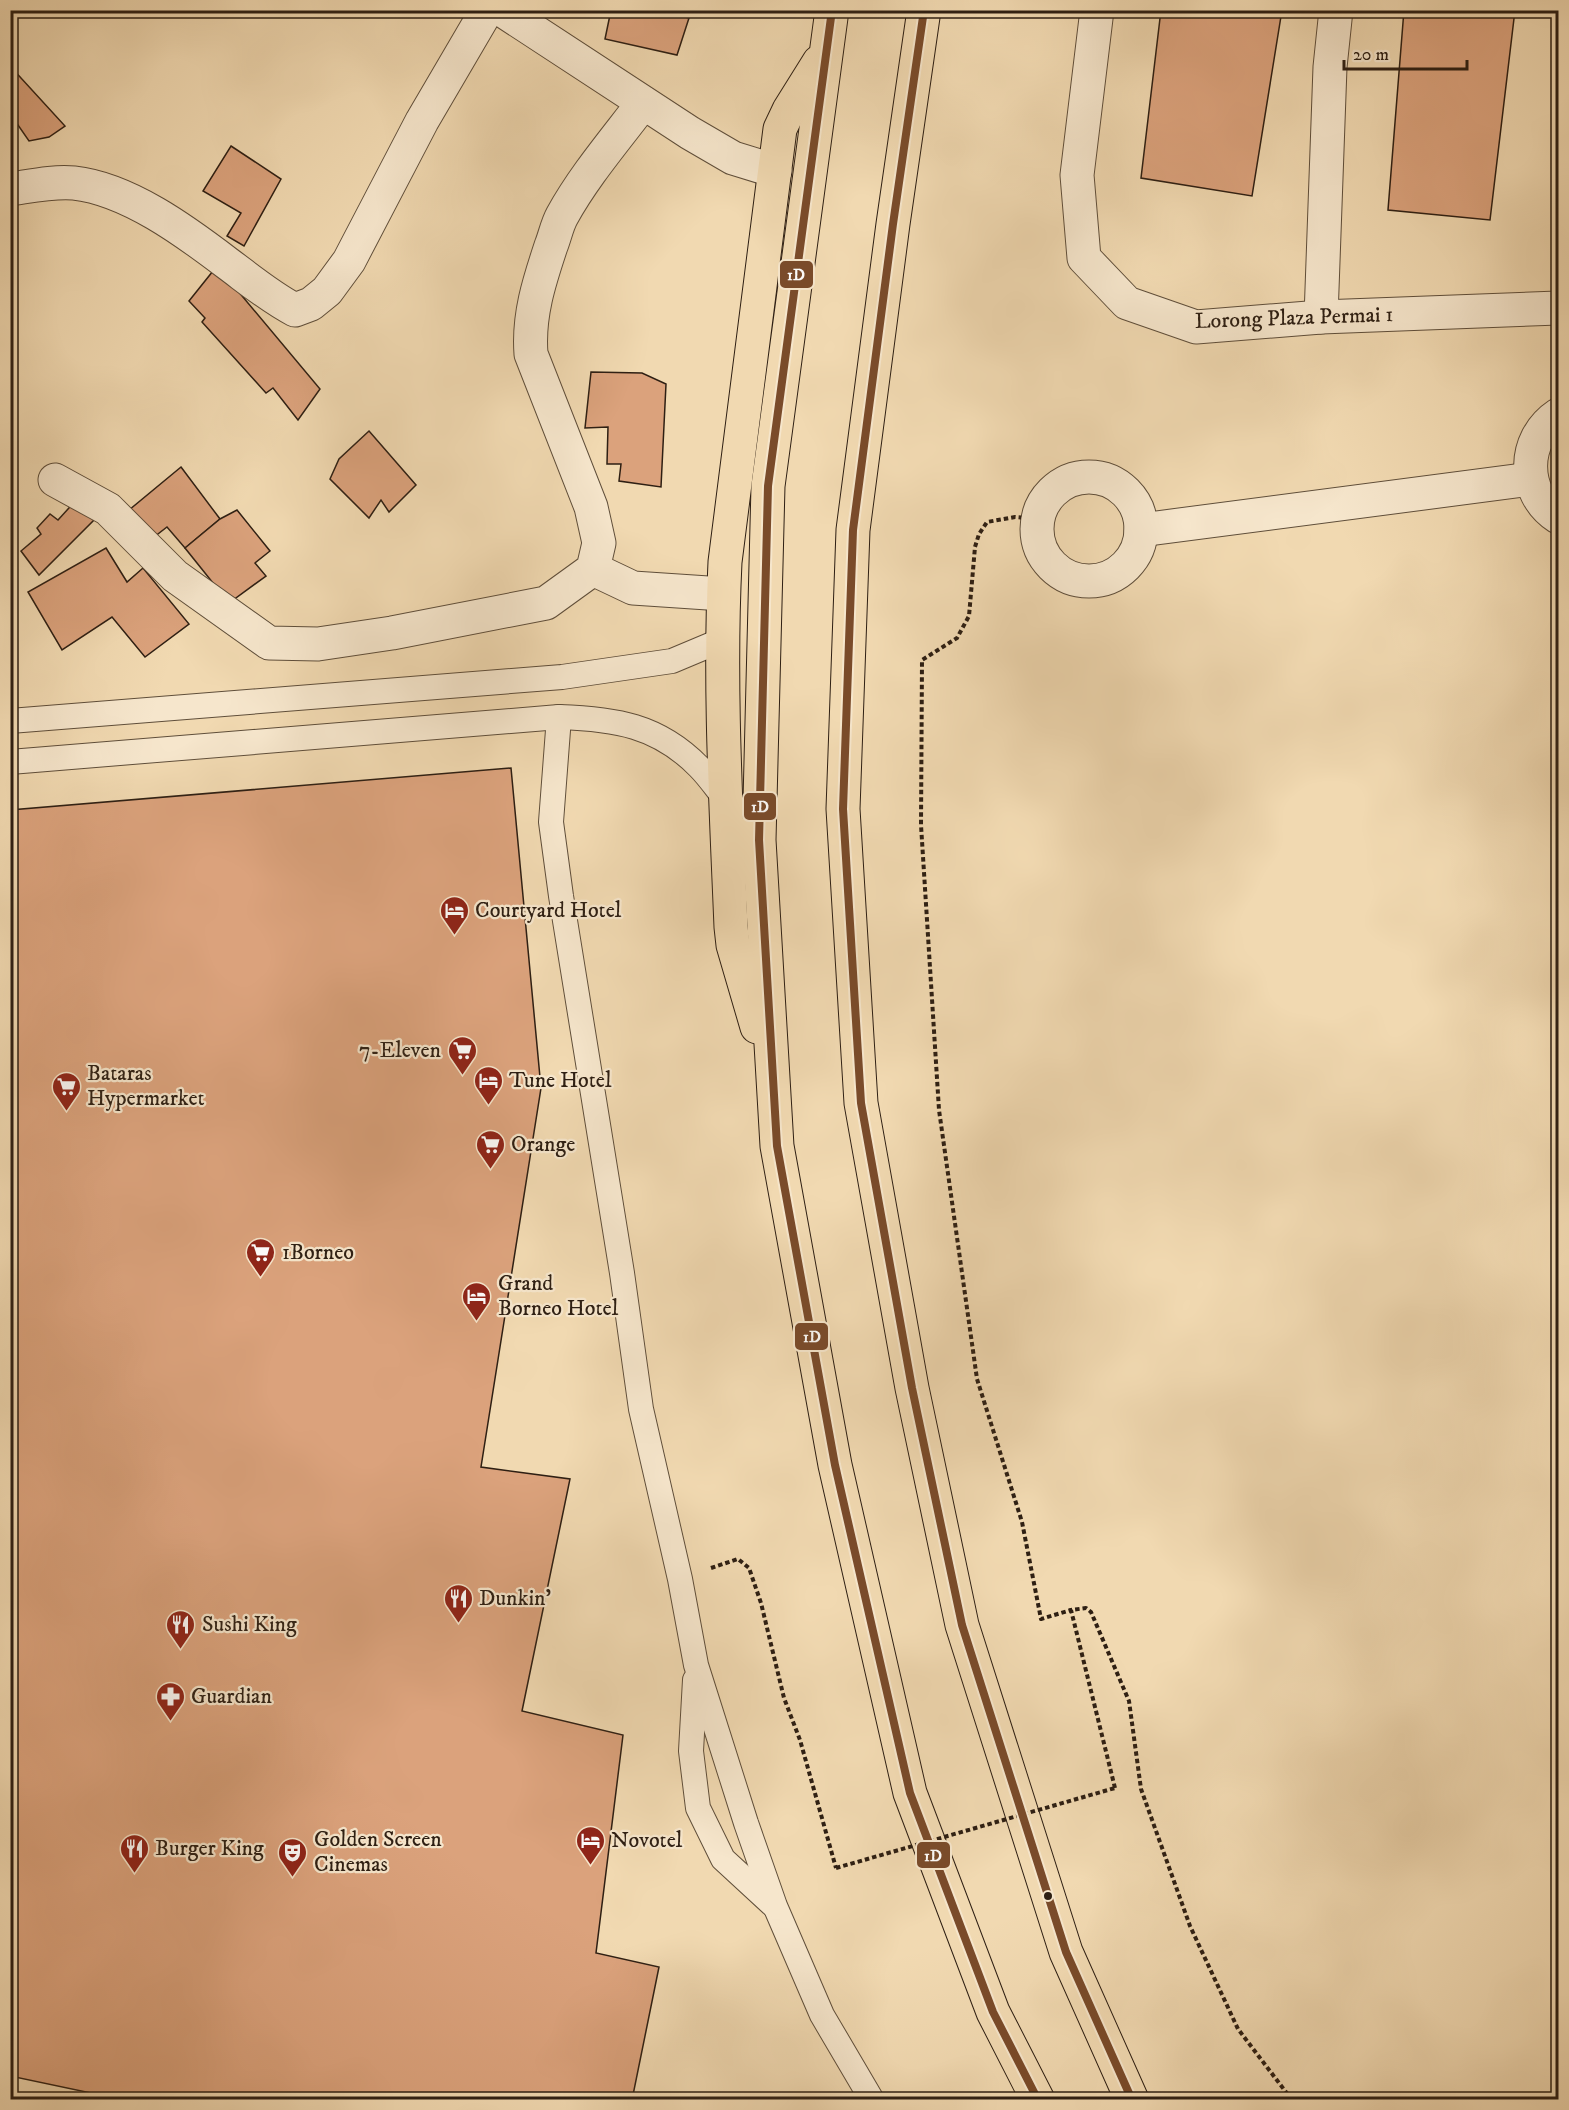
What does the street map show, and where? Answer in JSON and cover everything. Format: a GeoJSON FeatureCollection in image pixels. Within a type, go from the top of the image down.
{"type":"FeatureCollection","features":[{"type":"Feature","properties":{"kind":"highway"},"geometry":{"type":"LineString","coordinates":[[832,10],[768,486],[759,840],[777,1146],[835,1465],[910,1793],[993,2013],[1038,2100]]}},
{"type":"Feature","properties":{"kind":"highway"},"geometry":{"type":"LineString","coordinates":[[924,10],[853,530],[843,809],[861,1103],[912,1388],[962,1625],[1066,1952],[1132,2100]]}},
{"type":"Feature","properties":{"kind":"highway"},"geometry":{"type":"LineString","coordinates":[[773,1081],[733,945],[722,720],[723,594],[725,562],[780,129],[789,110],[826,51]]}},
{"type":"Feature","properties":{"kind":"street"},"geometry":{"type":"LineString","coordinates":[[10,189],[73,183],[96,187],[129,200],[174,226],[275,300],[295,310],[311,304],[327,291],[349,261],[422,121],[487,10]]}},
{"type":"Feature","properties":{"kind":"street"},"geometry":{"type":"LineString","coordinates":[[502,10],[643,103],[733,158],[775,171]]}},
{"type":"Feature","properties":{"kind":"street","name":"Lorong Plaza Permai 1"},"geometry":{"type":"LineString","coordinates":[[1096,10],[1077,176],[1084,258],[1126,303],[1196,327],[1321,317],[1558,308]]}},
{"type":"Feature","properties":{"kind":"street"},"geometry":{"type":"LineString","coordinates":[[1321,317],[1329,68],[1336,10]]}},
{"type":"Feature","properties":{"kind":"street"},"geometry":{"type":"LineString","coordinates":[[55,480],[108,508],[175,576],[269,643],[318,644],[392,633],[546,603],[593,569],[599,543],[591,507],[531,354],[532,309],[561,217],[597,163],[643,103]]}},
{"type":"Feature","properties":{"kind":"street"},"geometry":{"type":"LineString","coordinates":[[1558,414],[1549,421],[1536,438],[1530,458],[1531,479],[1538,496],[1549,511],[1558,517]]}},
{"type":"Feature","properties":{"kind":"street"},"geometry":{"type":"LineString","coordinates":[[1086,477],[1103,479],[1118,486],[1131,498],[1139,513],[1142,530],[1138,547],[1130,562],[1117,574],[1101,581],[1084,582],[1067,577],[1053,567],[1043,553],[1037,536],[1038,519],[1044,503],[1054,490],[1069,481],[1086,477]]}},
{"type":"Feature","properties":{"kind":"street"},"geometry":{"type":"LineString","coordinates":[[1142,530],[1531,479]]}},
{"type":"Feature","properties":{"kind":"street"},"geometry":{"type":"LineString","coordinates":[[593,569],[633,588],[723,594]]}},
{"type":"Feature","properties":{"kind":"lane"},"geometry":{"type":"LineString","coordinates":[[10,721],[562,677],[672,661],[722,640]]}},
{"type":"Feature","properties":{"kind":"lane"},"geometry":{"type":"LineString","coordinates":[[10,762],[559,717],[600,719],[643,729],[669,742],[699,767],[726,800]]}},
{"type":"Feature","properties":{"kind":"lane"},"geometry":{"type":"LineString","coordinates":[[559,717],[551,822],[561,896],[622,1273],[641,1409],[680,1579],[696,1665],[775,1906],[822,2015],[865,2097]]}},
{"type":"Feature","properties":{"kind":"lane"},"geometry":{"type":"LineString","coordinates":[[696,1665],[691,1751],[698,1808],[723,1859],[775,1906]]}},
{"type":"Feature","properties":{"kind":"path"},"geometry":{"type":"LineString","coordinates":[[1038,519],[1015,517],[987,522],[979,534],[975,547],[969,616],[957,638],[922,660],[921,825],[939,1110],[977,1379],[1022,1522],[1041,1619],[1071,1610],[1086,1608],[1091,1612],[1129,1701],[1142,1789],[1190,1926],[1238,2029],[1292,2100]]}},
{"type":"Feature","properties":{"kind":"path"},"geometry":{"type":"LineString","coordinates":[[680,1579],[738,1558],[749,1568],[761,1603],[784,1698],[800,1740],[836,1868],[1115,1788],[1071,1610]]}},
{"type":"Feature","properties":{"kind":"building"},"geometry":{"type":"Polygon","coordinates":[[[611,10],[658,10],[689,18],[677,55],[605,39],[611,10]]]}},
{"type":"Feature","properties":{"kind":"building"},"geometry":{"type":"Polygon","coordinates":[[[1161,10],[1282,10],[1252,196],[1141,178],[1161,10]]]}},
{"type":"Feature","properties":{"kind":"building"},"geometry":{"type":"Polygon","coordinates":[[[1404,10],[1515,10],[1490,220],[1388,210],[1404,10]]]}},
{"type":"Feature","properties":{"kind":"building"},"geometry":{"type":"Polygon","coordinates":[[[10,66],[65,126],[49,137],[29,141],[18,125],[10,135],[10,66]]]}},
{"type":"Feature","properties":{"kind":"building"},"geometry":{"type":"Polygon","coordinates":[[[231,146],[281,179],[244,246],[227,236],[241,213],[203,191],[231,146]]]}},
{"type":"Feature","properties":{"kind":"building"},"geometry":{"type":"Polygon","coordinates":[[[217,266],[320,389],[298,420],[273,388],[266,393],[202,322],[205,318],[189,301],[217,266]]]}},
{"type":"Feature","properties":{"kind":"building"},"geometry":{"type":"Polygon","coordinates":[[[591,372],[642,373],[666,384],[661,487],[619,481],[621,464],[607,464],[608,427],[585,428],[591,372]]]}},
{"type":"Feature","properties":{"kind":"building"},"geometry":{"type":"Polygon","coordinates":[[[369,431],[416,485],[389,512],[381,500],[369,518],[330,479],[339,459],[369,431]]]}},
{"type":"Feature","properties":{"kind":"building"},"geometry":{"type":"Polygon","coordinates":[[[181,467],[220,519],[185,548],[167,527],[154,537],[129,510],[181,467]]]}},
{"type":"Feature","properties":{"kind":"building"},"geometry":{"type":"Polygon","coordinates":[[[78,498],[98,516],[39,575],[21,551],[41,534],[37,528],[50,514],[58,520],[78,498]]]}},
{"type":"Feature","properties":{"kind":"building"},"geometry":{"type":"Polygon","coordinates":[[[237,510],[270,551],[255,563],[266,576],[229,603],[185,548],[220,519],[237,510]]]}},
{"type":"Feature","properties":{"kind":"building"},"geometry":{"type":"Polygon","coordinates":[[[106,548],[127,582],[143,568],[189,624],[145,657],[112,617],[62,650],[28,592],[106,548]]]}},
{"type":"Feature","properties":{"kind":"building","name":"1Borneo"},"geometry":{"type":"Polygon","coordinates":[[[511,768],[541,1088],[481,1467],[570,1479],[522,1711],[623,1735],[596,1953],[659,1967],[632,2100],[124,2100],[10,2076],[10,810],[511,768]]]}},
{"type":"Feature","properties":{"kind":"transit line","name":"1D"},"geometry":{"type":"LineString","coordinates":[[832,10],[768,486],[759,840],[777,1146],[835,1465],[910,1793],[993,2012],[1038,2100]]}},
{"type":"Feature","properties":{"kind":"transit line","name":"1D"},"geometry":{"type":"LineString","coordinates":[[924,10],[853,530],[843,809],[861,1103],[912,1388],[962,1625],[1066,1952],[1132,2100]]}},
{"type":"Feature","properties":{"kind":"place","name":"Courtyard Hotel"},"geometry":{"type":"Point","coordinates":[454,936]}},
{"type":"Feature","properties":{"kind":"place","name":"7-Eleven"},"geometry":{"type":"Point","coordinates":[462,1076]}},
{"type":"Feature","properties":{"kind":"place","name":"Tune Hotel"},"geometry":{"type":"Point","coordinates":[488,1106]}},
{"type":"Feature","properties":{"kind":"place","name":"Bataras Hypermarket"},"geometry":{"type":"Point","coordinates":[66,1112]}},
{"type":"Feature","properties":{"kind":"place","name":"Orange"},"geometry":{"type":"Point","coordinates":[490,1170]}},
{"type":"Feature","properties":{"kind":"place","name":"1Borneo"},"geometry":{"type":"Point","coordinates":[261,1278]}},
{"type":"Feature","properties":{"kind":"place","name":"Grand Borneo Hotel"},"geometry":{"type":"Point","coordinates":[477,1322]}},
{"type":"Feature","properties":{"kind":"place","name":"Dunkin'"},"geometry":{"type":"Point","coordinates":[458,1624]}},
{"type":"Feature","properties":{"kind":"place","name":"Sushi King"},"geometry":{"type":"Point","coordinates":[181,1650]}},
{"type":"Feature","properties":{"kind":"place","name":"Guardian"},"geometry":{"type":"Point","coordinates":[170,1722]}},
{"type":"Feature","properties":{"kind":"place","name":"Novotel"},"geometry":{"type":"Point","coordinates":[590,1866]}},
{"type":"Feature","properties":{"kind":"place","name":"Burger King"},"geometry":{"type":"Point","coordinates":[134,1874]}},
{"type":"Feature","properties":{"kind":"place","name":"Golden Screen Cinemas"},"geometry":{"type":"Point","coordinates":[293,1878]}}]}
